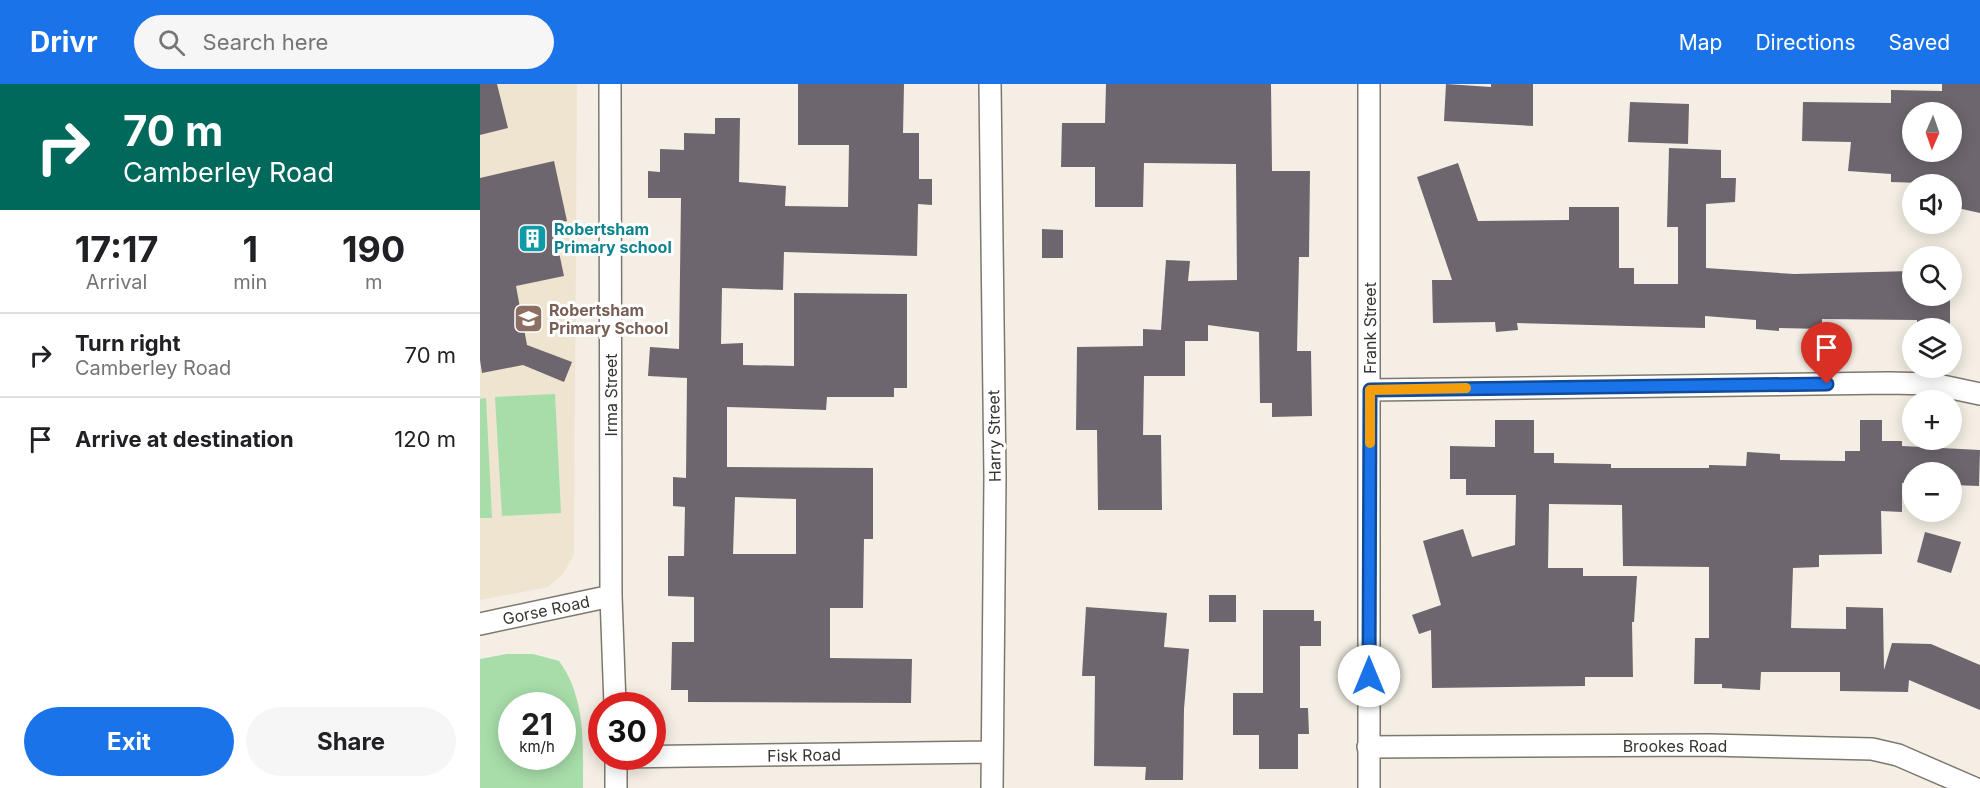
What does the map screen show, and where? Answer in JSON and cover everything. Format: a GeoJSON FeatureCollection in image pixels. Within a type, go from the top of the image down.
{"type":"FeatureCollection","features":[{"type":"Feature","properties":{"kind":"street","name":"Irma Street"},"geometry":{"type":"LineString","coordinates":[[610,84],[611,596],[615,692]]}},
{"type":"Feature","properties":{"kind":"street","name":"Harry Street"},"geometry":{"type":"LineString","coordinates":[[990,84],[995,478],[992,788]]}},
{"type":"Feature","properties":{"kind":"street","name":"Frank Street"},"geometry":{"type":"LineString","coordinates":[[1369,84],[1369,788]]}},
{"type":"Feature","properties":{"kind":"street"},"geometry":{"type":"LineString","coordinates":[[1370,390],[1889,383],[1933,384],[1980,394]]}},
{"type":"Feature","properties":{"kind":"street","name":"Gorse Road"},"geometry":{"type":"LineString","coordinates":[[480,624],[611,596]]}},
{"type":"Feature","properties":{"kind":"street","name":"Brookes Road"},"geometry":{"type":"LineString","coordinates":[[1368,747],[1709,746],[1872,749],[1898,755],[1974,788]]}},
{"type":"Feature","properties":{"kind":"street","name":"Fisk Road"},"geometry":{"type":"LineString","coordinates":[[666,755],[992,752]]}},
{"type":"Feature","properties":{"kind":"street"},"geometry":{"type":"LineString","coordinates":[[616,770],[616,788]]}},
{"type":"Feature","properties":{"kind":"shaded area","name":"Robertsham Primary School"},"geometry":{"type":"Polygon","coordinates":[[[480,84],[577,84],[574,555],[563,574],[548,587],[480,600],[480,84]]]}},
{"type":"Feature","properties":{"kind":"green space"},"geometry":{"type":"Polygon","coordinates":[[[555,394],[561,513],[502,516],[495,397],[555,394]]]}},
{"type":"Feature","properties":{"kind":"green space"},"geometry":{"type":"Polygon","coordinates":[[[486,398],[492,518],[480,518],[480,399],[486,398]]]}},
{"type":"Feature","properties":{"kind":"green space"},"geometry":{"type":"Polygon","coordinates":[[[507,654],[533,654],[559,661],[574,692],[498,692],[498,770],[576,770],[576,698],[583,738],[583,788],[480,788],[480,659],[507,654]]]}},
{"type":"Feature","properties":{"kind":"building"},"geometry":{"type":"Polygon","coordinates":[[[480,84],[497,84],[508,128],[480,135],[480,84]]]}},
{"type":"Feature","properties":{"kind":"building"},"geometry":{"type":"Polygon","coordinates":[[[798,84],[904,84],[903,133],[919,133],[919,179],[932,179],[932,205],[918,204],[917,256],[784,252],[783,290],[722,288],[721,344],[743,343],[743,365],[794,366],[794,293],[907,294],[907,388],[894,388],[894,397],[827,397],[826,410],[727,407],[727,467],[873,468],[873,539],[864,539],[863,608],[830,608],[830,658],[912,659],[911,703],[688,702],[688,690],[671,690],[672,642],[694,642],[694,597],[668,596],[668,556],[684,556],[685,507],[673,506],[673,477],[686,478],[687,378],[648,376],[650,347],[679,349],[681,198],[648,198],[648,171],[660,172],[660,149],[684,150],[684,133],[715,134],[715,118],[740,118],[739,182],[786,186],[785,206],[848,207],[849,145],[798,145],[798,84]],[[735,497],[733,554],[796,554],[796,499],[735,497]]]}},
{"type":"Feature","properties":{"kind":"building"},"geometry":{"type":"Polygon","coordinates":[[[1106,84],[1271,84],[1272,171],[1310,171],[1309,257],[1299,257],[1297,351],[1311,351],[1312,416],[1272,417],[1272,403],[1260,403],[1259,332],[1208,325],[1208,341],[1185,341],[1185,376],[1144,376],[1143,435],[1161,435],[1162,510],[1098,510],[1097,430],[1076,430],[1077,347],[1143,346],[1143,329],[1161,330],[1166,260],[1190,261],[1188,281],[1237,280],[1236,164],[1144,163],[1143,207],[1095,207],[1095,167],[1061,167],[1062,123],[1105,123],[1106,84]]]}},
{"type":"Feature","properties":{"kind":"building"},"geometry":{"type":"Polygon","coordinates":[[[1446,84],[1491,87],[1491,84],[1533,84],[1533,126],[1444,121],[1446,84]]]}},
{"type":"Feature","properties":{"kind":"building"},"geometry":{"type":"Polygon","coordinates":[[[1942,84],[1980,84],[1980,213],[1962,209],[1962,174],[1902,174],[1902,182],[1891,182],[1891,174],[1848,171],[1851,142],[1802,141],[1803,102],[1891,103],[1891,90],[1942,91],[1942,84]]]}},
{"type":"Feature","properties":{"kind":"building"},"geometry":{"type":"Polygon","coordinates":[[[1630,102],[1689,104],[1688,144],[1628,142],[1630,102]]]}},
{"type":"Feature","properties":{"kind":"building"},"geometry":{"type":"Polygon","coordinates":[[[1669,148],[1721,150],[1721,178],[1736,178],[1735,202],[1706,204],[1706,268],[1794,274],[1902,271],[1902,306],[1950,306],[1950,318],[1822,319],[1822,329],[1779,328],[1779,331],[1756,329],[1756,320],[1705,316],[1705,328],[1517,323],[1518,330],[1496,332],[1495,322],[1433,323],[1432,280],[1452,280],[1417,177],[1458,163],[1478,221],[1569,220],[1569,207],[1619,207],[1619,268],[1634,268],[1634,284],[1678,284],[1678,227],[1667,227],[1669,148]]]}},
{"type":"Feature","properties":{"kind":"building"},"geometry":{"type":"Polygon","coordinates":[[[554,161],[567,221],[553,224],[564,276],[516,286],[527,345],[572,362],[564,382],[523,365],[482,373],[480,360],[480,178],[554,161]]]}},
{"type":"Feature","properties":{"kind":"building"},"geometry":{"type":"Polygon","coordinates":[[[1042,229],[1063,230],[1063,258],[1042,258],[1042,229]]]}},
{"type":"Feature","properties":{"kind":"building"},"geometry":{"type":"Polygon","coordinates":[[[1495,420],[1534,420],[1534,453],[1554,453],[1554,463],[1611,464],[1611,468],[1746,466],[1747,452],[1780,454],[1780,460],[1845,461],[1845,451],[1860,451],[1860,420],[1882,420],[1882,441],[1902,441],[1902,450],[1980,450],[1979,486],[1962,485],[1962,462],[1902,462],[1902,512],[1881,511],[1882,554],[1819,555],[1819,567],[1793,568],[1791,628],[1846,629],[1846,607],[1883,608],[1884,670],[1892,643],[1931,644],[1980,665],[1980,710],[1909,680],[1908,692],[1840,691],[1840,672],[1761,672],[1760,690],[1722,688],[1722,684],[1694,684],[1695,638],[1709,638],[1709,567],[1623,566],[1622,505],[1549,504],[1548,568],[1583,568],[1583,576],[1637,576],[1634,622],[1632,622],[1633,677],[1585,677],[1585,686],[1432,688],[1431,630],[1419,634],[1412,615],[1441,605],[1423,541],[1463,529],[1472,557],[1515,545],[1516,495],[1466,495],[1466,479],[1450,479],[1450,446],[1495,447],[1495,420]]]}},
{"type":"Feature","properties":{"kind":"building"},"geometry":{"type":"Polygon","coordinates":[[[1925,532],[1961,542],[1951,573],[1917,562],[1925,532]]]}},
{"type":"Feature","properties":{"kind":"building"},"geometry":{"type":"Polygon","coordinates":[[[1209,595],[1236,595],[1236,622],[1209,622],[1209,595]]]}},
{"type":"Feature","properties":{"kind":"building"},"geometry":{"type":"Polygon","coordinates":[[[1086,607],[1167,613],[1164,647],[1189,649],[1184,709],[1183,780],[1145,780],[1146,767],[1094,766],[1095,676],[1082,676],[1086,607]]]}},
{"type":"Feature","properties":{"kind":"building"},"geometry":{"type":"Polygon","coordinates":[[[1263,610],[1314,610],[1314,621],[1321,621],[1321,646],[1300,646],[1300,708],[1308,708],[1309,734],[1298,734],[1298,769],[1259,769],[1259,735],[1233,735],[1233,693],[1263,693],[1263,610]]]}},
{"type":"Feature","properties":{"kind":"slow traffic"},"geometry":{"type":"LineString","coordinates":[[1370,443],[1370,390],[1466,388]]}},
{"type":"Feature","properties":{"kind":"place","name":"Robertsham Primary school"},"geometry":{"type":"Point","coordinates":[533,238]}},
{"type":"Feature","properties":{"kind":"place","name":"Robertsham Primary School"},"geometry":{"type":"Point","coordinates":[528,319]}},
{"type":"Feature","properties":{"kind":"route"},"geometry":{"type":"LineString","coordinates":[[1369,676],[1370,390],[1827,384]]}}]}
